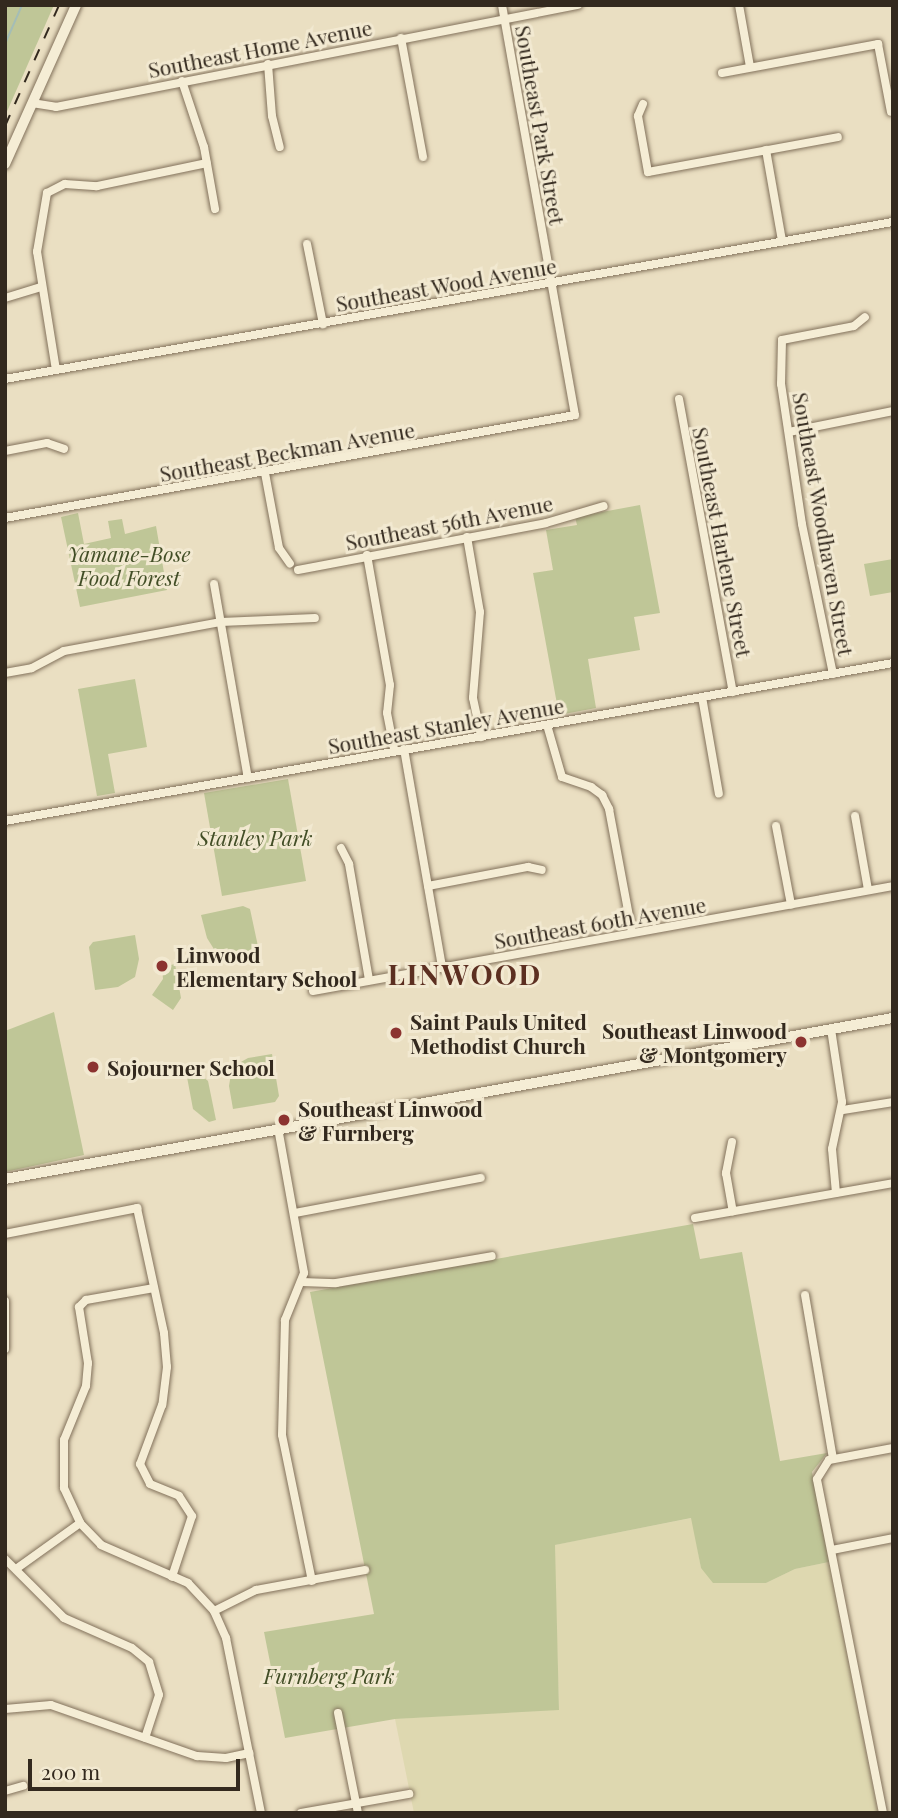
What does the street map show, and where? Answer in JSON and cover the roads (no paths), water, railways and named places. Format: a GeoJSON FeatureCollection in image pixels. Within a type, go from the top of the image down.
{"type":"FeatureCollection","features":[{"type":"Feature","properties":{"kind":"main road"},"geometry":{"type":"LineString","coordinates":[[5,1179],[893,1018]]}},
{"type":"Feature","properties":{"kind":"street"},"geometry":{"type":"LineString","coordinates":[[5,164],[76,5]]}},
{"type":"Feature","properties":{"kind":"street","name":"Southeast Park Street"},"geometry":{"type":"LineString","coordinates":[[502,5],[575,415]]}},
{"type":"Feature","properties":{"kind":"street","name":"Southeast Home Avenue"},"geometry":{"type":"LineString","coordinates":[[32,103],[56,107],[182,80],[578,5]]}},
{"type":"Feature","properties":{"kind":"street"},"geometry":{"type":"LineString","coordinates":[[739,5],[750,68]]}},
{"type":"Feature","properties":{"kind":"street"},"geometry":{"type":"LineString","coordinates":[[401,38],[423,157]]}},
{"type":"Feature","properties":{"kind":"street"},"geometry":{"type":"LineString","coordinates":[[722,73],[878,44],[891,112]]}},
{"type":"Feature","properties":{"kind":"street"},"geometry":{"type":"LineString","coordinates":[[268,64],[272,116],[280,147]]}},
{"type":"Feature","properties":{"kind":"street"},"geometry":{"type":"LineString","coordinates":[[182,80],[207,163],[215,209]]}},
{"type":"Feature","properties":{"kind":"street"},"geometry":{"type":"LineString","coordinates":[[643,104],[638,116],[648,173],[838,137]]}},
{"type":"Feature","properties":{"kind":"street"},"geometry":{"type":"LineString","coordinates":[[766,150],[782,241]]}},
{"type":"Feature","properties":{"kind":"street"},"geometry":{"type":"LineString","coordinates":[[56,370],[41,287],[39,221],[47,194],[55,186],[97,186],[207,163]]}},
{"type":"Feature","properties":{"kind":"street","name":"Southeast Wood Avenue"},"geometry":{"type":"LineString","coordinates":[[5,379],[893,222]]}},
{"type":"Feature","properties":{"kind":"street"},"geometry":{"type":"LineString","coordinates":[[307,244],[323,324]]}},
{"type":"Feature","properties":{"kind":"street"},"geometry":{"type":"LineString","coordinates":[[5,298],[41,287]]}},
{"type":"Feature","properties":{"kind":"street","name":"Southeast Woodhaven Street"},"geometry":{"type":"LineString","coordinates":[[833,674],[802,524],[781,384],[782,340],[854,326],[865,317]]}},
{"type":"Feature","properties":{"kind":"street","name":"Southeast Harlene Street"},"geometry":{"type":"LineString","coordinates":[[679,399],[733,692]]}},
{"type":"Feature","properties":{"kind":"street"},"geometry":{"type":"LineString","coordinates":[[789,432],[893,411]]}},
{"type":"Feature","properties":{"kind":"street","name":"Southeast Beckman Avenue"},"geometry":{"type":"LineString","coordinates":[[5,519],[575,415]]}},
{"type":"Feature","properties":{"kind":"street"},"geometry":{"type":"LineString","coordinates":[[5,451],[47,443],[64,449]]}},
{"type":"Feature","properties":{"kind":"street","name":"Southeast 56th Avenue"},"geometry":{"type":"LineString","coordinates":[[265,473],[279,548],[294,567],[467,537],[594,512],[604,506]]}},
{"type":"Feature","properties":{"kind":"street"},"geometry":{"type":"LineString","coordinates":[[467,537],[480,612],[473,698],[481,737]]}},
{"type":"Feature","properties":{"kind":"street"},"geometry":{"type":"LineString","coordinates":[[367,555],[390,685],[387,713],[394,750]]}},
{"type":"Feature","properties":{"kind":"street"},"geometry":{"type":"LineString","coordinates":[[214,584],[248,778]]}},
{"type":"Feature","properties":{"kind":"street"},"geometry":{"type":"LineString","coordinates":[[5,673],[32,668],[64,650],[221,622],[315,618]]}},
{"type":"Feature","properties":{"kind":"street","name":"Southeast Stanley Avenue"},"geometry":{"type":"LineString","coordinates":[[5,821],[893,663]]}},
{"type":"Feature","properties":{"kind":"street"},"geometry":{"type":"LineString","coordinates":[[702,697],[719,794]]}},
{"type":"Feature","properties":{"kind":"street"},"geometry":{"type":"LineString","coordinates":[[547,725],[562,777],[591,787],[603,795],[609,809],[632,932]]}},
{"type":"Feature","properties":{"kind":"street"},"geometry":{"type":"LineString","coordinates":[[404,749],[442,967]]}},
{"type":"Feature","properties":{"kind":"street"},"geometry":{"type":"LineString","coordinates":[[855,816],[868,890]]}},
{"type":"Feature","properties":{"kind":"street"},"geometry":{"type":"LineString","coordinates":[[776,826],[790,905]]}},
{"type":"Feature","properties":{"kind":"street"},"geometry":{"type":"LineString","coordinates":[[341,848],[349,864],[369,980]]}},
{"type":"Feature","properties":{"kind":"street"},"geometry":{"type":"LineString","coordinates":[[428,886],[528,867],[542,870]]}},
{"type":"Feature","properties":{"kind":"street","name":"Southeast 60th Avenue"},"geometry":{"type":"LineString","coordinates":[[313,991],[893,886]]}},
{"type":"Feature","properties":{"kind":"street"},"geometry":{"type":"LineString","coordinates":[[831,1029],[843,1110],[832,1149],[836,1193]]}},
{"type":"Feature","properties":{"kind":"street"},"geometry":{"type":"LineString","coordinates":[[843,1110],[893,1102]]}},
{"type":"Feature","properties":{"kind":"street"},"geometry":{"type":"LineString","coordinates":[[278,1128],[295,1213],[302,1282],[285,1320],[282,1435],[312,1581]]}},
{"type":"Feature","properties":{"kind":"street"},"geometry":{"type":"LineString","coordinates":[[732,1142],[726,1173],[733,1211]]}},
{"type":"Feature","properties":{"kind":"street"},"geometry":{"type":"LineString","coordinates":[[295,1213],[481,1178]]}},
{"type":"Feature","properties":{"kind":"street"},"geometry":{"type":"LineString","coordinates":[[695,1218],[893,1183]]}},
{"type":"Feature","properties":{"kind":"street"},"geometry":{"type":"LineString","coordinates":[[5,1234],[137,1209],[164,1333],[166,1377],[156,1424],[140,1464],[150,1484],[179,1496],[192,1516],[172,1577]]}},
{"type":"Feature","properties":{"kind":"street"},"geometry":{"type":"LineString","coordinates":[[302,1282],[336,1283],[492,1256]]}},
{"type":"Feature","properties":{"kind":"street"},"geometry":{"type":"LineString","coordinates":[[154,1287],[86,1300],[79,1307],[87,1375],[64,1440],[61,1464],[66,1496],[80,1523],[120,1557],[172,1577],[199,1592],[214,1611],[226,1638],[261,1813]]}},
{"type":"Feature","properties":{"kind":"street"},"geometry":{"type":"LineString","coordinates":[[804,1295],[833,1459]]}},
{"type":"Feature","properties":{"kind":"street"},"geometry":{"type":"LineString","coordinates":[[5,1301],[5,1349]]}},
{"type":"Feature","properties":{"kind":"street"},"geometry":{"type":"LineString","coordinates":[[883,1813],[817,1479],[822,1466],[833,1459],[893,1448]]}},
{"type":"Feature","properties":{"kind":"street"},"geometry":{"type":"LineString","coordinates":[[16,1569],[80,1523]]}},
{"type":"Feature","properties":{"kind":"street"},"geometry":{"type":"LineString","coordinates":[[832,1550],[893,1538]]}},
{"type":"Feature","properties":{"kind":"street"},"geometry":{"type":"LineString","coordinates":[[5,1559],[64,1618],[132,1648],[149,1662],[159,1695],[145,1738]]}},
{"type":"Feature","properties":{"kind":"street"},"geometry":{"type":"LineString","coordinates":[[214,1611],[256,1590],[365,1570]]}},
{"type":"Feature","properties":{"kind":"street"},"geometry":{"type":"LineString","coordinates":[[5,1709],[51,1705],[204,1757],[248,1753]]}},
{"type":"Feature","properties":{"kind":"street"},"geometry":{"type":"LineString","coordinates":[[338,1713],[358,1813]]}},
{"type":"Feature","properties":{"kind":"street"},"geometry":{"type":"LineString","coordinates":[[5,1791],[23,1786]]}},
{"type":"Feature","properties":{"kind":"street"},"geometry":{"type":"LineString","coordinates":[[301,1813],[409,1794]]}},
{"type":"Feature","properties":{"kind":"waterway"},"geometry":{"type":"LineString","coordinates":[[5,44],[22,5]]}},
{"type":"Feature","properties":{"kind":"railway"},"geometry":{"type":"LineString","coordinates":[[5,126],[59,5]]}},
{"type":"Feature","properties":{"kind":"place","name":"Linwood Elementary School"},"geometry":{"type":"Point","coordinates":[162,966]}},
{"type":"Feature","properties":{"kind":"place","name":"Saint Pauls United Methodist Church"},"geometry":{"type":"Point","coordinates":[396,1033]}},
{"type":"Feature","properties":{"kind":"place","name":"Southeast Linwood & Montgomery"},"geometry":{"type":"Point","coordinates":[801,1042]}},
{"type":"Feature","properties":{"kind":"place","name":"Sojourner School"},"geometry":{"type":"Point","coordinates":[93,1067]}},
{"type":"Feature","properties":{"kind":"place","name":"Southeast Linwood & Furnberg"},"geometry":{"type":"Point","coordinates":[284,1120]}},
{"type":"Feature","properties":{"kind":"district","name":"LINWOOD"},"geometry":{"type":"Point","coordinates":[465,974]}},
{"type":"Feature","properties":{"kind":"park label","name":"Yamane-Bose Food Forest"},"geometry":{"type":"Point","coordinates":[129,565]}},
{"type":"Feature","properties":{"kind":"park label","name":"Stanley Park"},"geometry":{"type":"Point","coordinates":[255,837]}},
{"type":"Feature","properties":{"kind":"park label","name":"Furnberg Park"},"geometry":{"type":"Point","coordinates":[329,1675]}}]}
